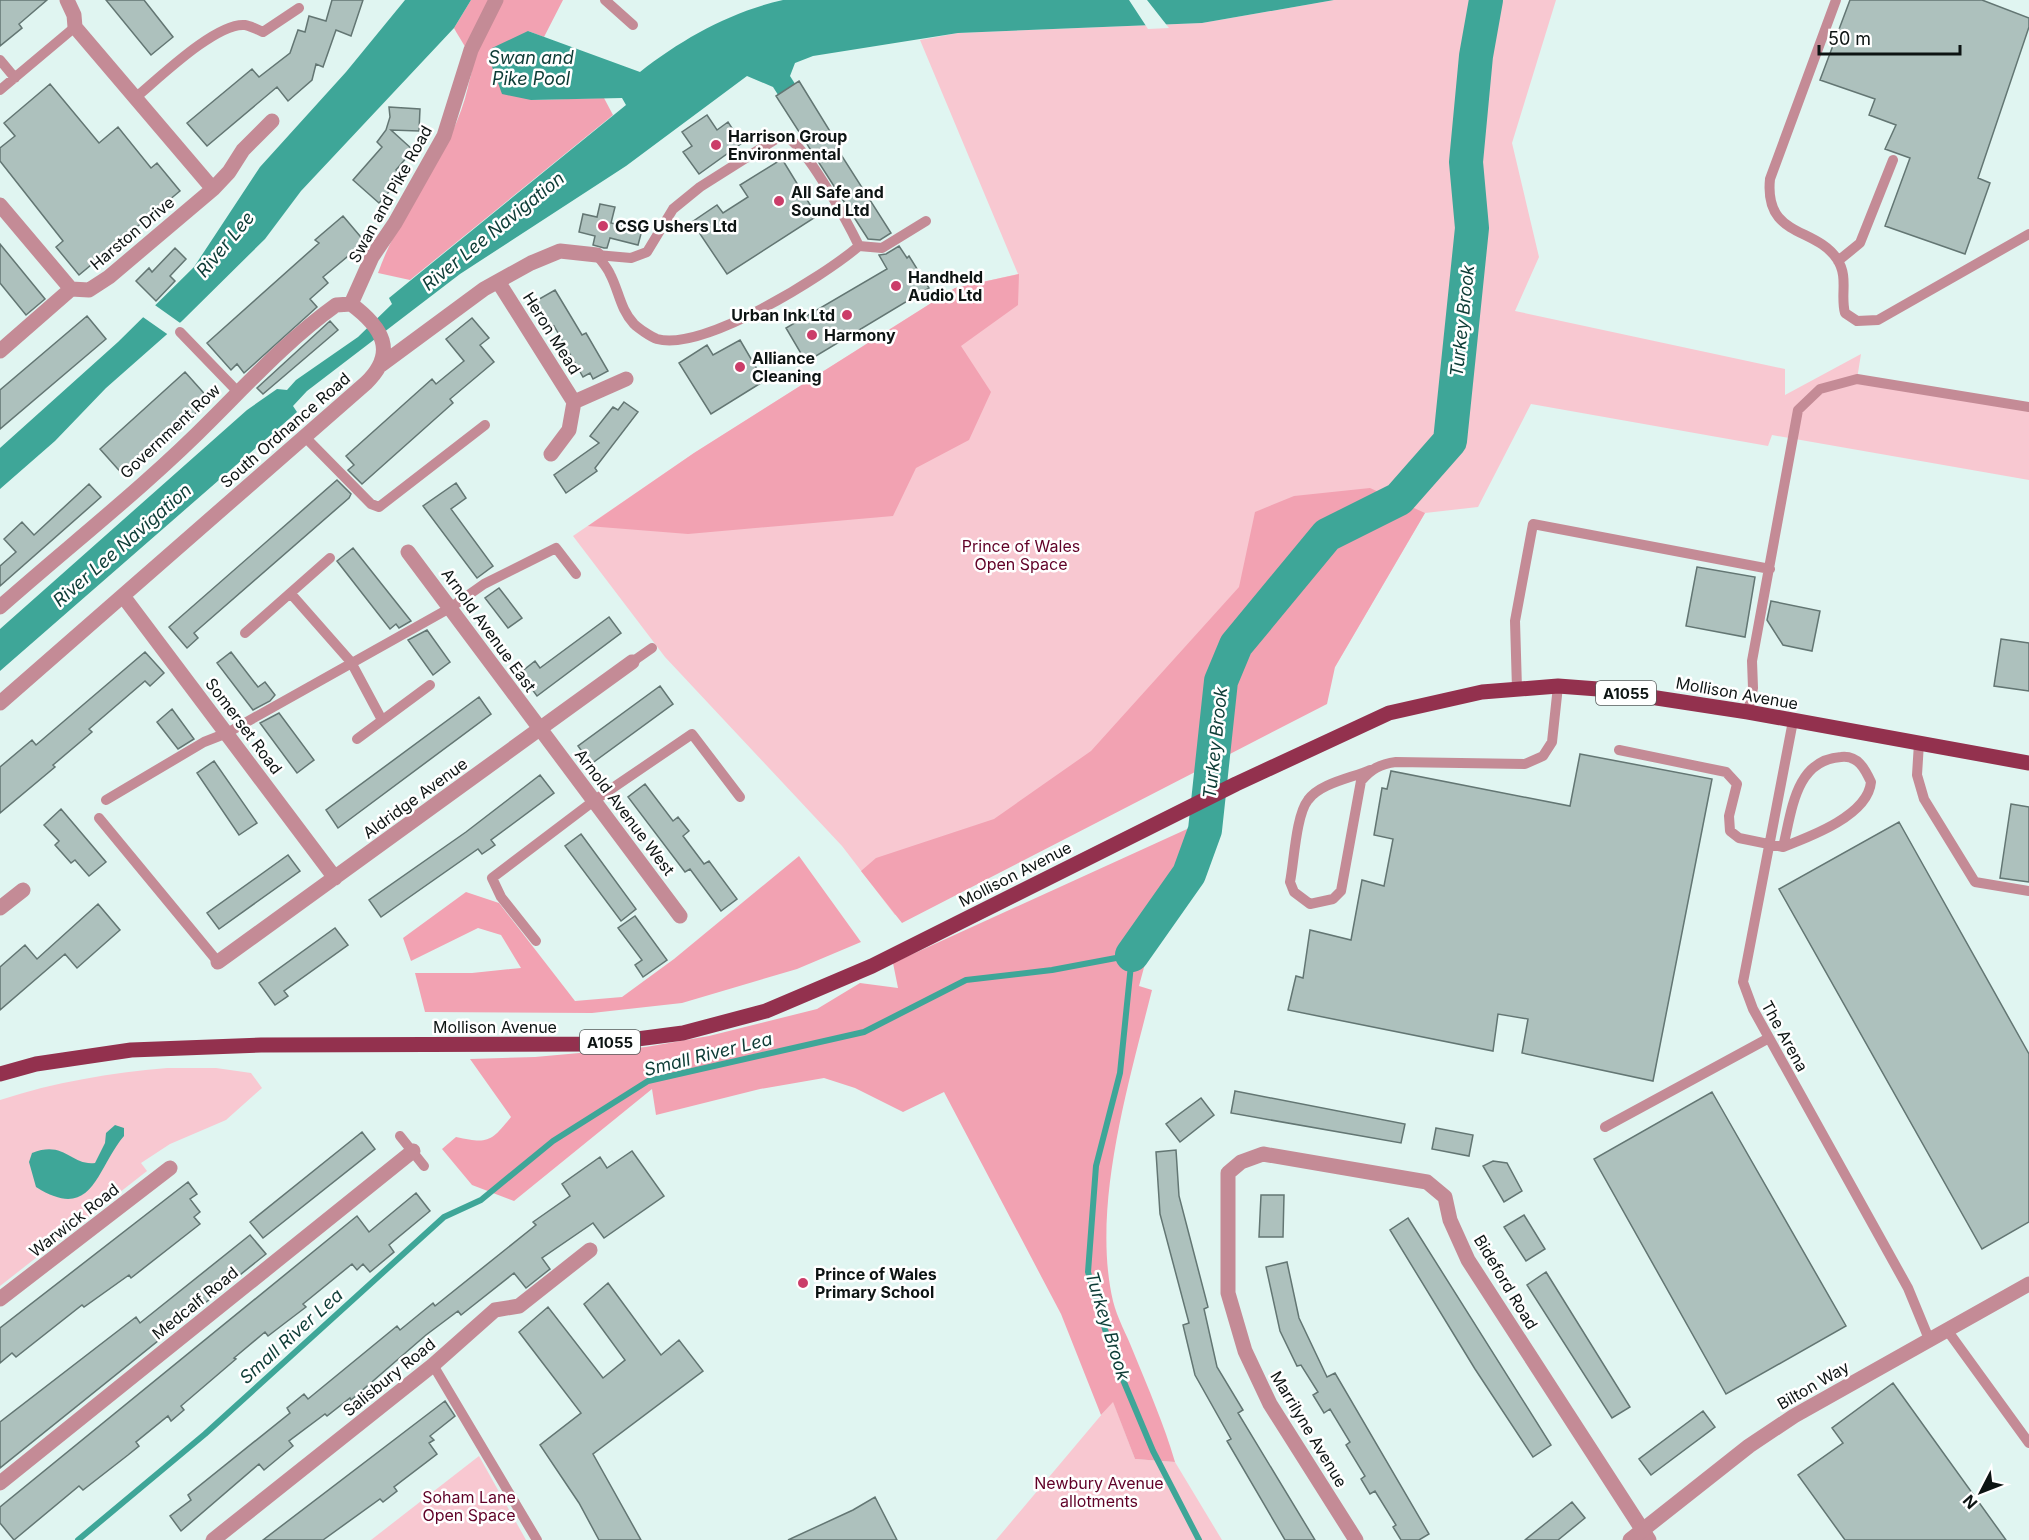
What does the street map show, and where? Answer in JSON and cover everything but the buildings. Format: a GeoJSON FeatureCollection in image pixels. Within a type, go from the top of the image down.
{"type":"FeatureCollection","features":[{"type":"Feature","properties":{"kind":"main road","name":"Mollison Avenue"},"geometry":{"type":"LineString","coordinates":[[0,1074],[36,1064],[131,1050],[261,1045],[599,1044],[682,1033],[766,1011],[872,966],[1174,814],[1389,713],[1440,700],[1517,688],[1558,686],[1598,689],[1748,711],[2029,763]]}},
{"type":"Feature","properties":{"kind":"street"},"geometry":{"type":"LineString","coordinates":[[67,0],[74,15],[75,27],[213,189]]}},
{"type":"Feature","properties":{"kind":"street","name":"Swan and Pike Road"},"geometry":{"type":"LineString","coordinates":[[351,304],[372,257],[395,223],[444,136],[471,50],[496,0]]}},
{"type":"Feature","properties":{"kind":"street","name":"Harston Drive"},"geometry":{"type":"LineString","coordinates":[[71,289],[89,290],[97,286],[213,189],[229,172],[243,150],[272,121]]}},
{"type":"Feature","properties":{"kind":"street"},"geometry":{"type":"LineString","coordinates":[[0,205],[71,289],[0,351]]}},
{"type":"Feature","properties":{"kind":"street","name":"South Ordnance Road"},"geometry":{"type":"LineString","coordinates":[[0,703],[305,437],[371,378],[381,365],[484,289],[499,283],[531,263],[560,250],[597,255]]}},
{"type":"Feature","properties":{"kind":"street","name":"Heron Mead"},"geometry":{"type":"LineString","coordinates":[[499,283],[574,402],[626,379]]}},
{"type":"Feature","properties":{"kind":"street"},"geometry":{"type":"LineString","coordinates":[[351,304],[383,339],[385,350],[381,365]]}},
{"type":"Feature","properties":{"kind":"street","name":"Government Row"},"geometry":{"type":"LineString","coordinates":[[0,607],[212,419],[237,391],[321,316],[336,305],[351,304]]}},
{"type":"Feature","properties":{"kind":"street"},"geometry":{"type":"LineString","coordinates":[[551,454],[569,430],[574,402]]}},
{"type":"Feature","properties":{"kind":"street","name":"Arnold Avenue East"},"geometry":{"type":"LineString","coordinates":[[408,552],[541,730]]}},
{"type":"Feature","properties":{"kind":"street","name":"Somerset Road"},"geometry":{"type":"LineString","coordinates":[[123,596],[335,878]]}},
{"type":"Feature","properties":{"kind":"street","name":"Aldridge Avenue"},"geometry":{"type":"LineString","coordinates":[[218,962],[632,662]]}},
{"type":"Feature","properties":{"kind":"street","name":"Arnold Avenue West"},"geometry":{"type":"LineString","coordinates":[[541,730],[680,916]]}},
{"type":"Feature","properties":{"kind":"street"},"geometry":{"type":"LineString","coordinates":[[0,908],[22,890]]}},
{"type":"Feature","properties":{"kind":"street","name":"Medcalf Road"},"geometry":{"type":"LineString","coordinates":[[0,1483],[413,1151]]}},
{"type":"Feature","properties":{"kind":"street","name":"Bideford Road"},"geometry":{"type":"LineString","coordinates":[[1241,1162],[1263,1154],[1427,1182],[1445,1197],[1450,1220],[1468,1260],[1641,1537]]}},
{"type":"Feature","properties":{"kind":"street","name":"Marrilyne Avenue"},"geometry":{"type":"LineString","coordinates":[[1241,1162],[1228,1173],[1228,1293],[1245,1351],[1270,1404],[1356,1540]]}},
{"type":"Feature","properties":{"kind":"street","name":"Warwick Road"},"geometry":{"type":"LineString","coordinates":[[0,1299],[170,1168]]}},
{"type":"Feature","properties":{"kind":"street","name":"Salisbury Road"},"geometry":{"type":"LineString","coordinates":[[213,1540],[434,1365],[495,1310],[519,1306],[590,1250]]}},
{"type":"Feature","properties":{"kind":"street","name":"Bilton Way"},"geometry":{"type":"LineString","coordinates":[[1641,1537],[1770,1431],[2029,1284]]}},
{"type":"Feature","properties":{"kind":"lane"},"geometry":{"type":"LineString","coordinates":[[605,0],[633,25]]}},
{"type":"Feature","properties":{"kind":"lane"},"geometry":{"type":"LineString","coordinates":[[1836,0],[1770,179],[1769,190],[1777,214],[1790,229],[1820,244],[1838,261],[1845,285],[1841,301],[1845,314],[1857,321],[1878,320],[2029,234]]}},
{"type":"Feature","properties":{"kind":"lane"},"geometry":{"type":"LineString","coordinates":[[135,98],[197,46],[226,29],[244,25],[263,32],[300,8]]}},
{"type":"Feature","properties":{"kind":"lane"},"geometry":{"type":"LineString","coordinates":[[0,90],[75,27]]}},
{"type":"Feature","properties":{"kind":"lane"},"geometry":{"type":"LineString","coordinates":[[0,60],[15,78]]}},
{"type":"Feature","properties":{"kind":"lane"},"geometry":{"type":"LineString","coordinates":[[597,255],[631,258],[647,252],[673,209],[700,187],[779,137],[791,140],[807,160],[846,220],[859,246]]}},
{"type":"Feature","properties":{"kind":"lane"},"geometry":{"type":"LineString","coordinates":[[1838,261],[1860,243],[1893,160]]}},
{"type":"Feature","properties":{"kind":"lane"},"geometry":{"type":"LineString","coordinates":[[597,255],[611,275],[619,302],[634,324],[657,339],[680,338],[723,328],[834,267],[859,246],[882,248],[926,221]]}},
{"type":"Feature","properties":{"kind":"lane"},"geometry":{"type":"LineString","coordinates":[[180,332],[237,391]]}},
{"type":"Feature","properties":{"kind":"lane"},"geometry":{"type":"LineString","coordinates":[[1748,711],[1753,688],[1752,661],[1798,410],[1820,389],[1857,379],[2029,407]]}},
{"type":"Feature","properties":{"kind":"lane"},"geometry":{"type":"LineString","coordinates":[[305,437],[371,504],[379,507],[485,425]]}},
{"type":"Feature","properties":{"kind":"lane"},"geometry":{"type":"LineString","coordinates":[[1517,688],[1515,621],[1533,524],[1770,569]]}},
{"type":"Feature","properties":{"kind":"lane"},"geometry":{"type":"LineString","coordinates":[[106,800],[204,742],[227,733],[450,608],[484,584],[556,548],[576,574]]}},
{"type":"Feature","properties":{"kind":"lane"},"geometry":{"type":"LineString","coordinates":[[245,633],[292,595],[330,558]]}},
{"type":"Feature","properties":{"kind":"lane"},"geometry":{"type":"LineString","coordinates":[[292,595],[351,662],[382,720]]}},
{"type":"Feature","properties":{"kind":"lane"},"geometry":{"type":"LineString","coordinates":[[632,662],[652,648]]}},
{"type":"Feature","properties":{"kind":"lane"},"geometry":{"type":"LineString","coordinates":[[357,739],[429,686]]}},
{"type":"Feature","properties":{"kind":"lane"},"geometry":{"type":"LineString","coordinates":[[1370,770],[1361,781],[1341,891],[1333,899],[1310,904],[1294,892],[1290,882],[1302,811],[1308,799],[1319,791],[1384,763],[1525,764],[1543,756],[1552,742],[1558,686]]}},
{"type":"Feature","properties":{"kind":"lane","name":"The Arena"},"geometry":{"type":"LineString","coordinates":[[1793,721],[1743,982],[1746,995],[1769,1038],[1908,1288],[1929,1339]]}},
{"type":"Feature","properties":{"kind":"lane"},"geometry":{"type":"LineString","coordinates":[[536,941],[501,897],[492,878],[595,800],[692,734],[740,797]]}},
{"type":"Feature","properties":{"kind":"lane"},"geometry":{"type":"LineString","coordinates":[[1919,743],[1917,775],[1924,799],[1975,882],[2029,891]]}},
{"type":"Feature","properties":{"kind":"lane"},"geometry":{"type":"LineString","coordinates":[[1619,750],[1726,772],[1737,784],[1729,816],[1730,831],[1739,838],[1768,846],[1783,847],[1816,833],[1864,802],[1871,782],[1865,769],[1855,759],[1845,756],[1830,758],[1816,764],[1809,771],[1799,786],[1783,847]]}},
{"type":"Feature","properties":{"kind":"lane"},"geometry":{"type":"LineString","coordinates":[[99,818],[218,962]]}},
{"type":"Feature","properties":{"kind":"lane"},"geometry":{"type":"LineString","coordinates":[[1605,1127],[1769,1038]]}},
{"type":"Feature","properties":{"kind":"lane"},"geometry":{"type":"LineString","coordinates":[[400,1136],[424,1166]]}},
{"type":"Feature","properties":{"kind":"lane"},"geometry":{"type":"LineString","coordinates":[[1947,1330],[2029,1443]]}},
{"type":"Feature","properties":{"kind":"lane"},"geometry":{"type":"LineString","coordinates":[[434,1365],[537,1540]]}},
{"type":"Feature","properties":{"kind":"green space","name":"Prince of Wales Open Space"},"geometry":{"type":"Polygon","coordinates":[[[1334,0],[1556,0],[1512,143],[1539,257],[1515,311],[1785,369],[1785,395],[1861,354],[1857,379],[2029,409],[2029,480],[1772,435],[1768,446],[1531,404],[1478,507],[1425,513],[1335,667],[895,915],[842,846],[665,657],[573,536],[694,453],[955,288],[1018,274],[920,40],[958,33],[1202,23],[1334,0]]]}},
{"type":"Feature","properties":{"kind":"green space"},"geometry":{"type":"Polygon","coordinates":[[[167,1068],[216,1068],[251,1073],[262,1088],[226,1120],[170,1144],[141,1163],[147,1171],[0,1286],[0,1100],[83,1079],[167,1068]]]}},
{"type":"Feature","properties":{"kind":"green space","name":"Newbury Avenue allotments"},"geometry":{"type":"Polygon","coordinates":[[[1113,1401],[1135,1459],[1175,1462],[1222,1540],[996,1540],[1113,1401]]]}},
{"type":"Feature","properties":{"kind":"green space","name":"Soham Lane Open Space"},"geometry":{"type":"Polygon","coordinates":[[[479,1456],[526,1540],[371,1540],[479,1456]]]}},
{"type":"Feature","properties":{"kind":"shaded area"},"geometry":{"type":"Polygon","coordinates":[[[471,0],[563,0],[544,37],[528,31],[531,100],[604,98],[613,115],[410,280],[378,273],[400,226],[439,159],[460,112],[472,65],[454,28],[471,0]]]}},
{"type":"Feature","properties":{"kind":"shaded area"},"geometry":{"type":"Polygon","coordinates":[[[1019,274],[1018,305],[961,346],[991,392],[969,440],[916,468],[893,516],[688,534],[588,526],[694,453],[955,288],[1019,274]]]}},
{"type":"Feature","properties":{"kind":"shaded area"},"geometry":{"type":"Polygon","coordinates":[[[1370,488],[1425,513],[1335,667],[1327,704],[902,923],[861,871],[876,858],[994,819],[1091,751],[1239,587],[1255,512],[1294,496],[1370,488]]]}},
{"type":"Feature","properties":{"kind":"shaded area"},"geometry":{"type":"Polygon","coordinates":[[[1220,814],[1215,843],[1197,879],[1150,945],[1139,986],[1152,990],[1116,1145],[1107,1226],[1107,1264],[1113,1301],[1156,1406],[1175,1462],[1135,1459],[1113,1402],[1101,1415],[1061,1314],[944,1092],[903,1112],[855,1088],[824,1078],[760,1089],[656,1115],[652,1089],[514,1201],[472,1185],[442,1149],[456,1137],[475,1140],[488,1139],[498,1132],[511,1117],[470,1059],[535,1057],[646,1047],[709,1036],[817,1009],[860,983],[898,988],[893,963],[1220,814]]]}},
{"type":"Feature","properties":{"kind":"shaded area"},"geometry":{"type":"Polygon","coordinates":[[[799,856],[861,942],[797,969],[682,1003],[592,1013],[425,1012],[415,973],[472,973],[521,968],[501,935],[478,928],[411,961],[403,938],[466,892],[499,903],[575,1001],[622,997],[674,959],[799,856]]]}},
{"type":"Feature","properties":{"kind":"water","name":"River Lee"},"geometry":{"type":"Polygon","coordinates":[[[405,0],[471,0],[454,28],[301,191],[265,239],[182,321],[106,388],[55,441],[0,489],[0,448],[118,342],[194,267],[260,167],[346,72],[405,0]]]}},
{"type":"Feature","properties":{"kind":"water"},"geometry":{"type":"Polygon","coordinates":[[[783,0],[1334,0],[1202,23],[958,33],[813,56],[795,63],[790,76],[833,143],[816,154],[773,87],[747,76],[626,166],[460,274],[307,391],[293,406],[297,412],[0,671],[0,629],[247,410],[277,389],[287,390],[296,380],[358,337],[392,304],[389,298],[626,105],[622,98],[531,100],[502,94],[490,61],[492,48],[528,31],[640,72],[707,28],[763,5],[783,0]]]}},
{"type":"Feature","properties":{"kind":"water"},"geometry":{"type":"Polygon","coordinates":[[[115,1125],[124,1128],[124,1136],[99,1176],[82,1195],[70,1199],[55,1196],[36,1187],[29,1162],[32,1153],[43,1150],[60,1151],[80,1161],[95,1163],[105,1143],[106,1133],[115,1125]]]}},
{"type":"Feature","properties":{"kind":"pier"},"geometry":{"type":"Polygon","coordinates":[[[1129,0],[1147,0],[1169,28],[1148,29],[1129,0]]]}},
{"type":"Feature","properties":{"kind":"pier"},"geometry":{"type":"Polygon","coordinates":[[[152,303],[183,325],[170,336],[140,315],[152,303]]]}},
{"type":"Feature","properties":{"kind":"waterway","name":"Turkey Brook"},"geometry":{"type":"LineString","coordinates":[[1132,955],[1189,874],[1205,830],[1221,681],[1236,645],[1327,535],[1399,499],[1450,441],[1472,228],[1466,162],[1476,56],[1486,0]]}},
{"type":"Feature","properties":{"kind":"waterway","name":"Small River Lea"},"geometry":{"type":"LineString","coordinates":[[78,1540],[205,1434],[444,1217],[481,1200],[553,1141],[648,1081],[864,1032],[966,980],[1052,970],[1132,955],[1120,1073],[1096,1166],[1088,1272],[1113,1356],[1153,1451],[1199,1540]]}},
{"type":"Feature","properties":{"kind":"place","name":"Harrison Group Environmental"},"geometry":{"type":"Point","coordinates":[716,145]}},
{"type":"Feature","properties":{"kind":"place","name":"All Safe and Sound Ltd"},"geometry":{"type":"Point","coordinates":[779,201]}},
{"type":"Feature","properties":{"kind":"place","name":"CSG Ushers Ltd"},"geometry":{"type":"Point","coordinates":[603,226]}},
{"type":"Feature","properties":{"kind":"place","name":"Handheld Audio Ltd"},"geometry":{"type":"Point","coordinates":[896,286]}},
{"type":"Feature","properties":{"kind":"place","name":"Urban Ink Ltd"},"geometry":{"type":"Point","coordinates":[847,315]}},
{"type":"Feature","properties":{"kind":"place","name":"Harmony"},"geometry":{"type":"Point","coordinates":[812,335]}},
{"type":"Feature","properties":{"kind":"place","name":"Alliance Cleaning"},"geometry":{"type":"Point","coordinates":[740,367]}},
{"type":"Feature","properties":{"kind":"place","name":"Prince of Wales Primary School"},"geometry":{"type":"Point","coordinates":[803,1283]}},
{"type":"Feature","properties":{"kind":"water label","name":"Swan and Pike Pool"},"geometry":{"type":"Point","coordinates":[531,67]}},
{"type":"Feature","properties":{"kind":"water label","name":"River Lee Navigation"},"geometry":{"type":"Point","coordinates":[493,231]}},
{"type":"Feature","properties":{"kind":"water label","name":"River Lee Navigation"},"geometry":{"type":"Point","coordinates":[122,545]}}]}
